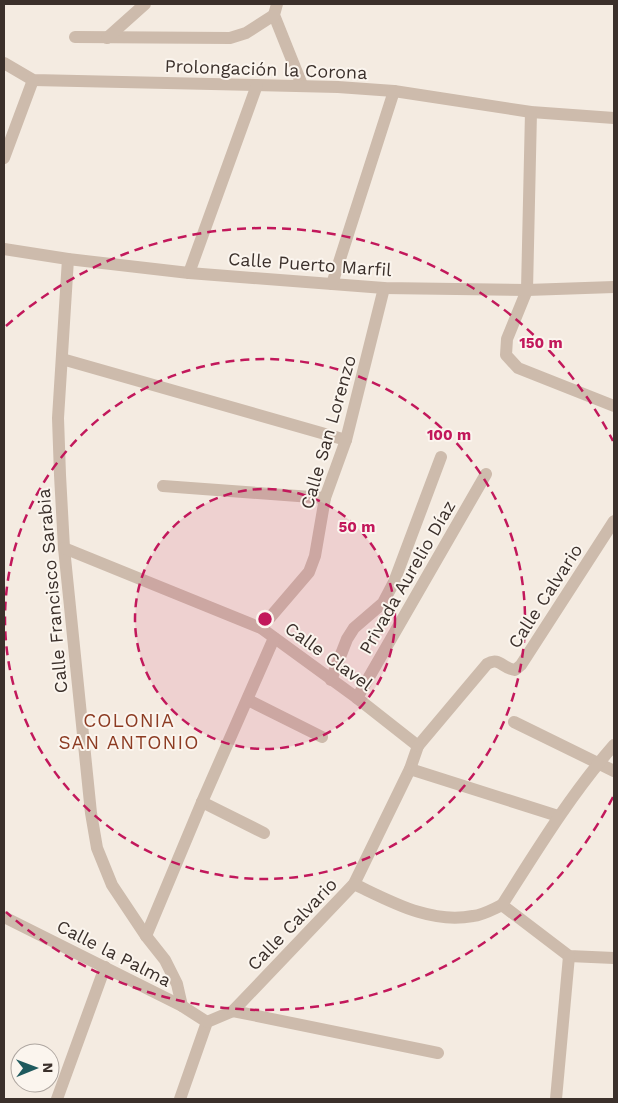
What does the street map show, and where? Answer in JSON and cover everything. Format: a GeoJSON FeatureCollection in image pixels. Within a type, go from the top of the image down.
{"type":"FeatureCollection","features":[{"type":"Feature","properties":{"kind":"street"},"geometry":{"type":"LineString","coordinates":[[107,38],[145,4]]}},
{"type":"Feature","properties":{"kind":"street"},"geometry":{"type":"LineString","coordinates":[[75,36],[107,38],[230,38],[246,33],[275,10],[302,85]]}},
{"type":"Feature","properties":{"kind":"street","name":"Prolongación la Corona"},"geometry":{"type":"LineString","coordinates":[[4,63],[33,80],[302,85],[394,91],[531,112],[614,118]]}},
{"type":"Feature","properties":{"kind":"street"},"geometry":{"type":"LineString","coordinates":[[4,158],[33,80]]}},
{"type":"Feature","properties":{"kind":"street"},"geometry":{"type":"LineString","coordinates":[[189,273],[257,85]]}},
{"type":"Feature","properties":{"kind":"street"},"geometry":{"type":"LineString","coordinates":[[332,284],[394,91]]}},
{"type":"Feature","properties":{"kind":"street"},"geometry":{"type":"LineString","coordinates":[[531,112],[527,290],[507,339],[506,355],[518,368],[614,406]]}},
{"type":"Feature","properties":{"kind":"street","name":"Calle Puerto Marfil"},"geometry":{"type":"LineString","coordinates":[[4,250],[68,260],[189,273],[384,288],[527,290],[614,287]]}},
{"type":"Feature","properties":{"kind":"street","name":"Calle Francisco Sarabia"},"geometry":{"type":"LineString","coordinates":[[68,260],[58,418],[64,548],[90,803],[97,848],[112,885],[146,936],[165,960],[177,984],[182,1006]]}},
{"type":"Feature","properties":{"kind":"street","name":"Calle San Lorenzo"},"geometry":{"type":"LineString","coordinates":[[261,628],[309,572],[315,556],[324,498],[346,440],[384,288]]}},
{"type":"Feature","properties":{"kind":"street"},"geometry":{"type":"LineString","coordinates":[[62,359],[346,440]]}},
{"type":"Feature","properties":{"kind":"street"},"geometry":{"type":"LineString","coordinates":[[331,680],[347,640],[354,628],[383,603],[394,582],[441,457]]}},
{"type":"Feature","properties":{"kind":"street","name":"Privada Aurelio Díaz"},"geometry":{"type":"LineString","coordinates":[[357,698],[486,474]]}},
{"type":"Feature","properties":{"kind":"street"},"geometry":{"type":"LineString","coordinates":[[162,486],[324,498]]}},
{"type":"Feature","properties":{"kind":"street","name":"Calle Calvario"},"geometry":{"type":"LineString","coordinates":[[207,1022],[233,1011],[354,884],[417,751],[487,664],[492,660],[498,661],[508,670],[515,670],[521,665],[614,521]]}},
{"type":"Feature","properties":{"kind":"street","name":"Calle Clavel"},"geometry":{"type":"LineString","coordinates":[[64,548],[261,628],[357,698],[417,751]]}},
{"type":"Feature","properties":{"kind":"street"},"geometry":{"type":"LineString","coordinates":[[146,936],[274,638]]}},
{"type":"Feature","properties":{"kind":"street"},"geometry":{"type":"LineString","coordinates":[[248,700],[322,737]]}},
{"type":"Feature","properties":{"kind":"street"},"geometry":{"type":"LineString","coordinates":[[514,722],[614,770]]}},
{"type":"Feature","properties":{"kind":"street"},"geometry":{"type":"LineString","coordinates":[[354,884],[412,911],[433,916],[455,918],[476,916],[502,905],[558,816],[614,745]]}},
{"type":"Feature","properties":{"kind":"street"},"geometry":{"type":"LineString","coordinates":[[410,769],[558,816]]}},
{"type":"Feature","properties":{"kind":"street"},"geometry":{"type":"LineString","coordinates":[[202,802],[264,833]]}},
{"type":"Feature","properties":{"kind":"street"},"geometry":{"type":"LineString","coordinates":[[502,905],[569,956],[614,958]]}},
{"type":"Feature","properties":{"kind":"street","name":"Calle la Palma"},"geometry":{"type":"LineString","coordinates":[[4,917],[182,1006],[207,1022]]}},
{"type":"Feature","properties":{"kind":"street"},"geometry":{"type":"LineString","coordinates":[[556,1099],[569,956]]}},
{"type":"Feature","properties":{"kind":"street"},"geometry":{"type":"LineString","coordinates":[[57,1099],[105,967]]}},
{"type":"Feature","properties":{"kind":"street"},"geometry":{"type":"LineString","coordinates":[[233,1011],[438,1053]]}},
{"type":"Feature","properties":{"kind":"street"},"geometry":{"type":"LineString","coordinates":[[180,1099],[207,1022]]}},
{"type":"Feature","properties":{"kind":"district","name":"COLONIA SAN ANTONIO"},"geometry":{"type":"Point","coordinates":[129,731]}}]}
